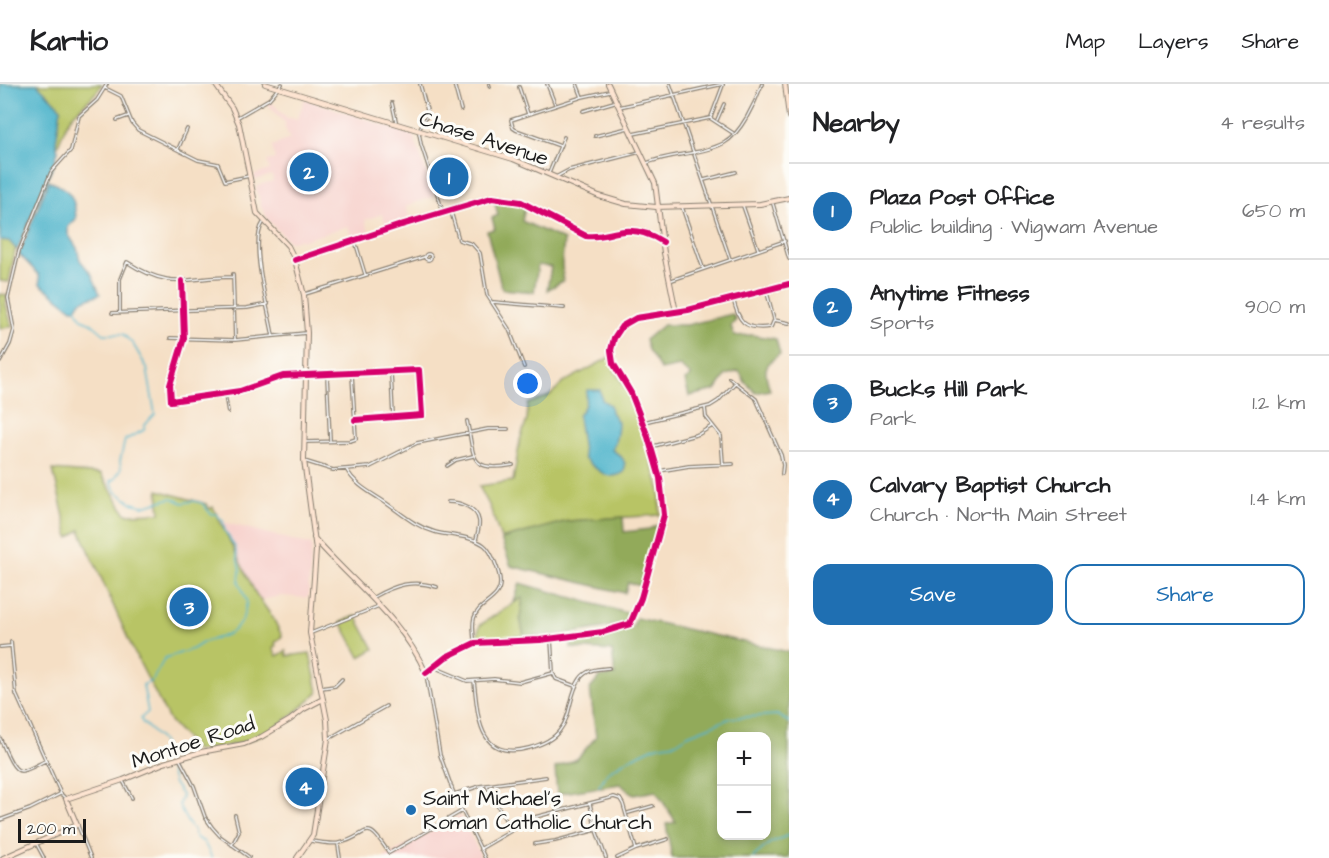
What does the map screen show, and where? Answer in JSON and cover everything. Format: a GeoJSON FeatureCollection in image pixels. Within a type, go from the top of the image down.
{"type":"FeatureCollection","features":[{"type":"Feature","properties":{"kind":"main road"},"geometry":{"type":"LineString","coordinates":[[215,84],[236,118],[250,176],[254,207],[264,223],[283,240],[295,260],[304,294],[307,333],[304,460],[315,550],[310,633],[328,739],[314,834],[297,858]]}},
{"type":"Feature","properties":{"kind":"main road","name":"Chase Avenue"},"geometry":{"type":"LineString","coordinates":[[265,84],[280,86],[397,125],[513,159],[617,202],[634,206],[743,205],[773,203],[789,198]]}},
{"type":"Feature","properties":{"kind":"main road"},"geometry":{"type":"LineString","coordinates":[[314,538],[330,557],[380,605],[418,656],[426,673],[446,657],[474,643],[603,632],[630,624],[663,518],[658,472],[651,447],[628,387],[613,363],[611,350],[614,338],[622,326],[631,320],[676,312],[663,242],[656,183],[608,84]]}},
{"type":"Feature","properties":{"kind":"main road"},"geometry":{"type":"LineString","coordinates":[[785,84],[789,117]]}},
{"type":"Feature","properties":{"kind":"main road","name":"Montoe Road"},"geometry":{"type":"LineString","coordinates":[[66,799],[123,780],[164,763],[201,752],[244,744],[261,737],[323,699]]}},
{"type":"Feature","properties":{"kind":"main road"},"geometry":{"type":"LineString","coordinates":[[3,858],[77,825],[66,799]]}},
{"type":"Feature","properties":{"kind":"street"},"geometry":{"type":"LineString","coordinates":[[0,363],[14,330],[8,298],[19,251],[51,172],[74,145],[79,116],[98,100],[107,84]]}},
{"type":"Feature","properties":{"kind":"street"},"geometry":{"type":"LineString","coordinates":[[420,84],[428,114],[419,131],[420,143],[443,213]]}},
{"type":"Feature","properties":{"kind":"street"},"geometry":{"type":"LineString","coordinates":[[454,84],[461,110]]}},
{"type":"Feature","properties":{"kind":"street"},"geometry":{"type":"LineString","coordinates":[[547,84],[555,105]]}},
{"type":"Feature","properties":{"kind":"street"},"geometry":{"type":"LineString","coordinates":[[577,84],[582,97]]}},
{"type":"Feature","properties":{"kind":"street"},"geometry":{"type":"LineString","coordinates":[[670,84],[730,259]]}},
{"type":"Feature","properties":{"kind":"street"},"geometry":{"type":"LineString","coordinates":[[618,108],[723,84]]}},
{"type":"Feature","properties":{"kind":"street"},"geometry":{"type":"LineString","coordinates":[[711,118],[723,84]]}},
{"type":"Feature","properties":{"kind":"street"},"geometry":{"type":"LineString","coordinates":[[647,163],[724,143],[734,134],[754,106],[762,84]]}},
{"type":"Feature","properties":{"kind":"street"},"geometry":{"type":"LineString","coordinates":[[236,118],[268,100],[280,86]]}},
{"type":"Feature","properties":{"kind":"street"},"geometry":{"type":"LineString","coordinates":[[519,87],[528,115]]}},
{"type":"Feature","properties":{"kind":"street"},"geometry":{"type":"LineString","coordinates":[[105,88],[121,96],[137,129],[200,161],[218,164],[225,182],[250,176]]}},
{"type":"Feature","properties":{"kind":"street"},"geometry":{"type":"LineString","coordinates":[[560,146],[513,128],[511,120],[582,97],[610,91]]}},
{"type":"Feature","properties":{"kind":"street"},"geometry":{"type":"LineString","coordinates":[[584,111],[615,101]]}},
{"type":"Feature","properties":{"kind":"street"},"geometry":{"type":"LineString","coordinates":[[392,103],[397,125]]}},
{"type":"Feature","properties":{"kind":"street"},"geometry":{"type":"LineString","coordinates":[[716,121],[724,104]]}},
{"type":"Feature","properties":{"kind":"street"},"geometry":{"type":"LineString","coordinates":[[117,120],[129,115]]}},
{"type":"Feature","properties":{"kind":"street"},"geometry":{"type":"LineString","coordinates":[[632,135],[711,118],[734,134]]}},
{"type":"Feature","properties":{"kind":"street"},"geometry":{"type":"LineString","coordinates":[[595,136],[628,128]]}},
{"type":"Feature","properties":{"kind":"street"},"geometry":{"type":"LineString","coordinates":[[177,149],[187,129]]}},
{"type":"Feature","properties":{"kind":"street"},"geometry":{"type":"LineString","coordinates":[[549,174],[564,137]]}},
{"type":"Feature","properties":{"kind":"street"},"geometry":{"type":"LineString","coordinates":[[556,177],[569,170],[641,151]]}},
{"type":"Feature","properties":{"kind":"street"},"geometry":{"type":"LineString","coordinates":[[703,180],[736,172]]}},
{"type":"Feature","properties":{"kind":"street"},"geometry":{"type":"LineString","coordinates":[[295,260],[492,198],[511,199],[529,206],[586,236],[595,237],[625,231],[656,238],[663,242]]}},
{"type":"Feature","properties":{"kind":"street"},"geometry":{"type":"LineString","coordinates":[[773,203],[789,259]]}},
{"type":"Feature","properties":{"kind":"street"},"geometry":{"type":"LineString","coordinates":[[743,205],[758,250]]}},
{"type":"Feature","properties":{"kind":"street"},"geometry":{"type":"LineString","coordinates":[[681,206],[703,269]]}},
{"type":"Feature","properties":{"kind":"street"},"geometry":{"type":"LineString","coordinates":[[451,211],[459,240],[472,244],[480,253],[487,295],[511,333],[524,367]]}},
{"type":"Feature","properties":{"kind":"street"},"geometry":{"type":"LineString","coordinates":[[264,223],[258,232],[259,257],[273,336]]}},
{"type":"Feature","properties":{"kind":"street"},"geometry":{"type":"LineString","coordinates":[[354,240],[366,275]]}},
{"type":"Feature","properties":{"kind":"street"},"geometry":{"type":"LineString","coordinates":[[671,280],[785,241]]}},
{"type":"Feature","properties":{"kind":"street"},"geometry":{"type":"LineString","coordinates":[[304,294],[424,256]]}},
{"type":"Feature","properties":{"kind":"street"},"geometry":{"type":"LineString","coordinates":[[120,312],[120,279],[128,262],[146,274],[158,278],[182,281],[215,277],[233,278]]}},
{"type":"Feature","properties":{"kind":"street"},"geometry":{"type":"LineString","coordinates":[[233,274],[236,340]]}},
{"type":"Feature","properties":{"kind":"street"},"geometry":{"type":"LineString","coordinates":[[182,281],[184,338],[170,385],[171,401],[240,391],[283,376],[419,370],[422,415],[355,420]]}},
{"type":"Feature","properties":{"kind":"street"},"geometry":{"type":"LineString","coordinates":[[676,312],[789,284]]}},
{"type":"Feature","properties":{"kind":"street"},"geometry":{"type":"LineString","coordinates":[[733,297],[737,315],[744,323],[756,328],[771,327],[774,320],[766,288]]}},
{"type":"Feature","properties":{"kind":"street"},"geometry":{"type":"LineString","coordinates":[[492,302],[564,308]]}},
{"type":"Feature","properties":{"kind":"street"},"geometry":{"type":"LineString","coordinates":[[112,313],[234,309],[268,304]]}},
{"type":"Feature","properties":{"kind":"street"},"geometry":{"type":"LineString","coordinates":[[774,320],[789,323]]}},
{"type":"Feature","properties":{"kind":"street"},"geometry":{"type":"LineString","coordinates":[[170,338],[236,340],[307,333]]}},
{"type":"Feature","properties":{"kind":"street"},"geometry":{"type":"LineString","coordinates":[[391,372],[393,417]]}},
{"type":"Feature","properties":{"kind":"street"},"geometry":{"type":"LineString","coordinates":[[304,442],[356,439],[352,373]]}},
{"type":"Feature","properties":{"kind":"street"},"geometry":{"type":"LineString","coordinates":[[327,375],[330,441]]}},
{"type":"Feature","properties":{"kind":"street"},"geometry":{"type":"LineString","coordinates":[[729,378],[756,399],[781,455],[782,474]]}},
{"type":"Feature","properties":{"kind":"street"},"geometry":{"type":"LineString","coordinates":[[643,423],[705,407],[718,401],[735,383]]}},
{"type":"Feature","properties":{"kind":"street"},"geometry":{"type":"LineString","coordinates":[[225,394],[228,412]]}},
{"type":"Feature","properties":{"kind":"street"},"geometry":{"type":"LineString","coordinates":[[705,407],[706,417],[720,436],[723,465]]}},
{"type":"Feature","properties":{"kind":"street"},"geometry":{"type":"LineString","coordinates":[[467,421],[474,456],[478,464],[486,468],[513,465]]}},
{"type":"Feature","properties":{"kind":"street"},"geometry":{"type":"LineString","coordinates":[[651,447],[699,434],[712,426]]}},
{"type":"Feature","properties":{"kind":"street"},"geometry":{"type":"LineString","coordinates":[[304,460],[322,468],[346,469],[376,465],[417,443],[488,429],[508,429]]}},
{"type":"Feature","properties":{"kind":"street"},"geometry":{"type":"LineString","coordinates":[[447,466],[456,460],[474,456]]}},
{"type":"Feature","properties":{"kind":"street"},"geometry":{"type":"LineString","coordinates":[[658,472],[689,466],[733,464]]}},
{"type":"Feature","properties":{"kind":"street"},"geometry":{"type":"LineString","coordinates":[[346,469],[363,489],[418,525],[432,531],[476,541],[488,549],[499,577],[500,586],[496,595],[476,614],[473,628],[474,643]]}},
{"type":"Feature","properties":{"kind":"street"},"geometry":{"type":"LineString","coordinates":[[448,502],[455,502],[473,510],[479,521],[476,541]]}},
{"type":"Feature","properties":{"kind":"street"},"geometry":{"type":"LineString","coordinates":[[373,597],[402,584],[437,587]]}},
{"type":"Feature","properties":{"kind":"street"},"geometry":{"type":"LineString","coordinates":[[310,633],[380,605]]}},
{"type":"Feature","properties":{"kind":"street"},"geometry":{"type":"LineString","coordinates":[[551,638],[553,673],[556,680],[576,686]]}},
{"type":"Feature","properties":{"kind":"street"},"geometry":{"type":"LineString","coordinates":[[11,642],[16,694],[61,794],[66,799]]}},
{"type":"Feature","properties":{"kind":"street"},"geometry":{"type":"LineString","coordinates":[[0,647],[12,646]]}},
{"type":"Feature","properties":{"kind":"street"},"geometry":{"type":"LineString","coordinates":[[435,667],[462,680],[474,681],[494,679],[520,682],[553,673]]}},
{"type":"Feature","properties":{"kind":"street"},"geometry":{"type":"LineString","coordinates":[[474,681],[483,734],[501,749],[511,751],[536,746],[559,733],[566,721],[580,678],[587,672],[609,668]]}},
{"type":"Feature","properties":{"kind":"street"},"geometry":{"type":"LineString","coordinates":[[426,673],[440,755],[454,794],[485,858]]}},
{"type":"Feature","properties":{"kind":"street"},"geometry":{"type":"LineString","coordinates":[[321,688],[335,686],[342,679]]}},
{"type":"Feature","properties":{"kind":"street"},"geometry":{"type":"LineString","coordinates":[[328,739],[386,706]]}},
{"type":"Feature","properties":{"kind":"street"},"geometry":{"type":"LineString","coordinates":[[0,738],[18,771],[46,761]]}},
{"type":"Feature","properties":{"kind":"street"},"geometry":{"type":"LineString","coordinates":[[180,759],[194,786],[205,817],[219,837],[249,857]]}},
{"type":"Feature","properties":{"kind":"street"},"geometry":{"type":"LineString","coordinates":[[454,794],[487,785],[546,777]]}},
{"type":"Feature","properties":{"kind":"street"},"geometry":{"type":"LineString","coordinates":[[123,780],[132,798]]}},
{"type":"Feature","properties":{"kind":"street"},"geometry":{"type":"LineString","coordinates":[[487,785],[511,830]]}},
{"type":"Feature","properties":{"kind":"street"},"geometry":{"type":"LineString","coordinates":[[0,820],[61,794]]}},
{"type":"Feature","properties":{"kind":"street"},"geometry":{"type":"LineString","coordinates":[[480,849],[544,814],[614,797],[620,798],[627,814],[636,849]]}},
{"type":"Feature","properties":{"kind":"street"},"geometry":{"type":"LineString","coordinates":[[590,803],[606,858]]}},
{"type":"Feature","properties":{"kind":"street"},"geometry":{"type":"LineString","coordinates":[[627,814],[653,806]]}},
{"type":"Feature","properties":{"kind":"street"},"geometry":{"type":"LineString","coordinates":[[310,841],[338,844],[370,831],[378,836],[389,853],[462,811]]}},
{"type":"Feature","properties":{"kind":"street"},"geometry":{"type":"LineString","coordinates":[[232,846],[239,832],[235,816]]}},
{"type":"Feature","properties":{"kind":"street"},"geometry":{"type":"LineString","coordinates":[[77,825],[91,858]]}},
{"type":"Feature","properties":{"kind":"street"},"geometry":{"type":"LineString","coordinates":[[535,844],[596,830]]}},
{"type":"Feature","properties":{"kind":"street"},"geometry":{"type":"LineString","coordinates":[[617,858],[636,849],[668,839]]}},
{"type":"Feature","properties":{"kind":"street"},"geometry":{"type":"LineString","coordinates":[[37,844],[44,858]]}},
{"type":"Feature","properties":{"kind":"street"},"geometry":{"type":"LineString","coordinates":[[338,844],[340,858]]}},
{"type":"Feature","properties":{"kind":"shaded area"},"geometry":{"type":"Polygon","coordinates":[[[305,99],[413,135],[435,196],[406,206],[410,219],[386,226],[382,214],[365,220],[369,232],[352,238],[348,226],[301,241],[300,239],[289,242],[268,220],[261,206],[256,186],[273,181],[272,175],[255,180],[254,175],[270,170],[267,161],[275,159],[272,146],[290,139],[284,126],[286,124],[267,103],[270,101],[287,118],[297,119],[305,99]]]}},
{"type":"Feature","properties":{"kind":"shaded area"},"geometry":{"type":"Polygon","coordinates":[[[219,521],[312,545],[308,598],[282,596],[260,600],[219,521]]]}},
{"type":"Feature","properties":{"kind":"shaded area"},"geometry":{"type":"Polygon","coordinates":[[[460,815],[482,858],[383,858],[460,815]]]}},
{"type":"Feature","properties":{"kind":"green space"},"geometry":{"type":"Polygon","coordinates":[[[0,84],[102,84],[67,123],[15,251],[9,282],[0,281],[0,84]]]}},
{"type":"Feature","properties":{"kind":"green space"},"geometry":{"type":"Polygon","coordinates":[[[494,200],[519,204],[525,208],[522,221],[564,240],[563,281],[547,290],[551,267],[538,265],[534,292],[502,289],[487,231],[495,229],[492,218],[498,215],[494,200]]]}},
{"type":"Feature","properties":{"kind":"green space"},"geometry":{"type":"Polygon","coordinates":[[[0,294],[7,295],[6,305],[12,326],[0,329],[0,294]]]}},
{"type":"Feature","properties":{"kind":"green space"},"geometry":{"type":"Polygon","coordinates":[[[732,314],[736,320],[731,326],[734,336],[752,335],[776,339],[780,354],[770,362],[766,369],[770,390],[756,393],[745,382],[739,371],[726,375],[716,390],[689,396],[685,380],[691,376],[680,366],[661,370],[648,350],[645,340],[663,325],[687,325],[732,314]]]}},
{"type":"Feature","properties":{"kind":"green space"},"geometry":{"type":"Polygon","coordinates":[[[610,357],[615,371],[627,390],[641,426],[660,490],[660,515],[568,521],[501,539],[490,507],[479,486],[513,481],[520,440],[527,420],[528,404],[549,396],[564,382],[610,357]]]}},
{"type":"Feature","properties":{"kind":"green space"},"geometry":{"type":"Polygon","coordinates":[[[53,470],[101,474],[126,514],[160,513],[158,490],[206,504],[209,509],[213,507],[256,594],[273,618],[282,636],[273,648],[277,656],[286,651],[287,656],[310,653],[318,692],[286,720],[258,737],[236,745],[197,751],[169,720],[133,650],[80,530],[69,538],[53,470]]]}},
{"type":"Feature","properties":{"kind":"green space"},"geometry":{"type":"Polygon","coordinates":[[[623,517],[624,532],[649,529],[658,525],[642,586],[628,583],[625,593],[511,566],[501,539],[568,521],[623,517]]]}},
{"type":"Feature","properties":{"kind":"green space"},"geometry":{"type":"Polygon","coordinates":[[[520,583],[630,614],[625,623],[613,626],[562,634],[524,636],[520,618],[523,598],[514,602],[520,583]]]}},
{"type":"Feature","properties":{"kind":"green space"},"geometry":{"type":"Polygon","coordinates":[[[523,597],[520,618],[524,636],[476,639],[480,625],[523,597]]]}},
{"type":"Feature","properties":{"kind":"green space"},"geometry":{"type":"Polygon","coordinates":[[[356,616],[374,649],[360,657],[341,622],[356,616]]]}},
{"type":"Feature","properties":{"kind":"green space"},"geometry":{"type":"Polygon","coordinates":[[[636,618],[789,652],[789,858],[672,858],[666,824],[676,822],[656,791],[634,795],[620,784],[557,794],[555,768],[577,759],[596,737],[590,689],[600,677],[615,675],[612,651],[571,648],[571,639],[600,637],[633,627],[636,618]]]}},
{"type":"Feature","properties":{"kind":"water"},"geometry":{"type":"Polygon","coordinates":[[[0,84],[37,84],[61,108],[56,142],[58,151],[54,164],[17,250],[9,241],[0,240],[0,84]]]}},
{"type":"Feature","properties":{"kind":"water"},"geometry":{"type":"Polygon","coordinates":[[[49,181],[67,190],[73,199],[76,219],[68,227],[68,234],[77,248],[80,260],[92,275],[100,294],[81,301],[76,309],[72,309],[40,284],[39,275],[19,254],[49,181]]]}},
{"type":"Feature","properties":{"kind":"water"},"geometry":{"type":"Polygon","coordinates":[[[587,390],[600,390],[602,400],[610,405],[611,412],[618,422],[612,450],[622,458],[625,468],[624,472],[618,475],[603,473],[584,459],[578,416],[585,405],[587,390]]]}},
{"type":"Feature","properties":{"kind":"waterway"},"geometry":{"type":"LineString","coordinates":[[76,308],[82,319],[104,334],[123,334],[133,344],[147,368],[155,414],[145,425],[144,430],[125,440],[120,461],[121,469],[111,481],[115,491],[132,503],[143,506],[172,498],[183,503],[194,501],[202,503],[211,514],[216,514],[223,521],[225,531],[235,547],[240,570],[239,582],[247,602],[242,621],[233,631],[204,642],[193,649],[165,658],[153,679]]}},
{"type":"Feature","properties":{"kind":"waterway"},"geometry":{"type":"LineString","coordinates":[[151,681],[143,685],[148,712],[141,718],[142,722],[161,740],[169,757],[167,760]]}},
{"type":"Feature","properties":{"kind":"waterway"},"geometry":{"type":"LineString","coordinates":[[599,786],[609,771],[629,759],[657,746],[676,743],[688,735],[731,718],[777,715],[789,722]]}},
{"type":"Feature","properties":{"kind":"waterway"},"geometry":{"type":"LineString","coordinates":[[169,767],[174,784],[182,795],[179,804],[181,810],[194,830],[195,837],[204,842],[212,858]]}},
{"type":"Feature","properties":{"kind":"waterway"},"geometry":{"type":"LineString","coordinates":[[752,858],[770,843],[789,835]]}},
{"type":"Feature","properties":{"kind":"cycle path"},"geometry":{"type":"LineString","coordinates":[[295,260],[492,198],[521,202],[586,236],[630,231],[645,234],[663,242]]}},
{"type":"Feature","properties":{"kind":"cycle path"},"geometry":{"type":"LineString","coordinates":[[182,281],[184,338],[170,385],[171,401],[240,391],[283,376],[419,370],[422,415],[355,420]]}},
{"type":"Feature","properties":{"kind":"cycle path"},"geometry":{"type":"LineString","coordinates":[[426,673],[446,657],[475,643],[540,640],[603,632],[630,624],[641,598],[664,515],[660,478],[648,437],[631,393],[613,363],[611,350],[614,338],[622,326],[636,318],[688,310],[789,284]]}},
{"type":"Feature","properties":{"kind":"place","name":"Anytime Fitness"},"geometry":{"type":"Point","coordinates":[309,172]}},
{"type":"Feature","properties":{"kind":"place","name":"Plaza Post Office"},"geometry":{"type":"Point","coordinates":[449,177]}},
{"type":"Feature","properties":{"kind":"place","name":"Bucks Hill Park"},"geometry":{"type":"Point","coordinates":[189,607]}},
{"type":"Feature","properties":{"kind":"place","name":"Calvary Baptist Church"},"geometry":{"type":"Point","coordinates":[305,787]}},
{"type":"Feature","properties":{"kind":"place","name":"Saint Michael's Roman Catholic Church"},"geometry":{"type":"Point","coordinates":[411,810]}}]}
